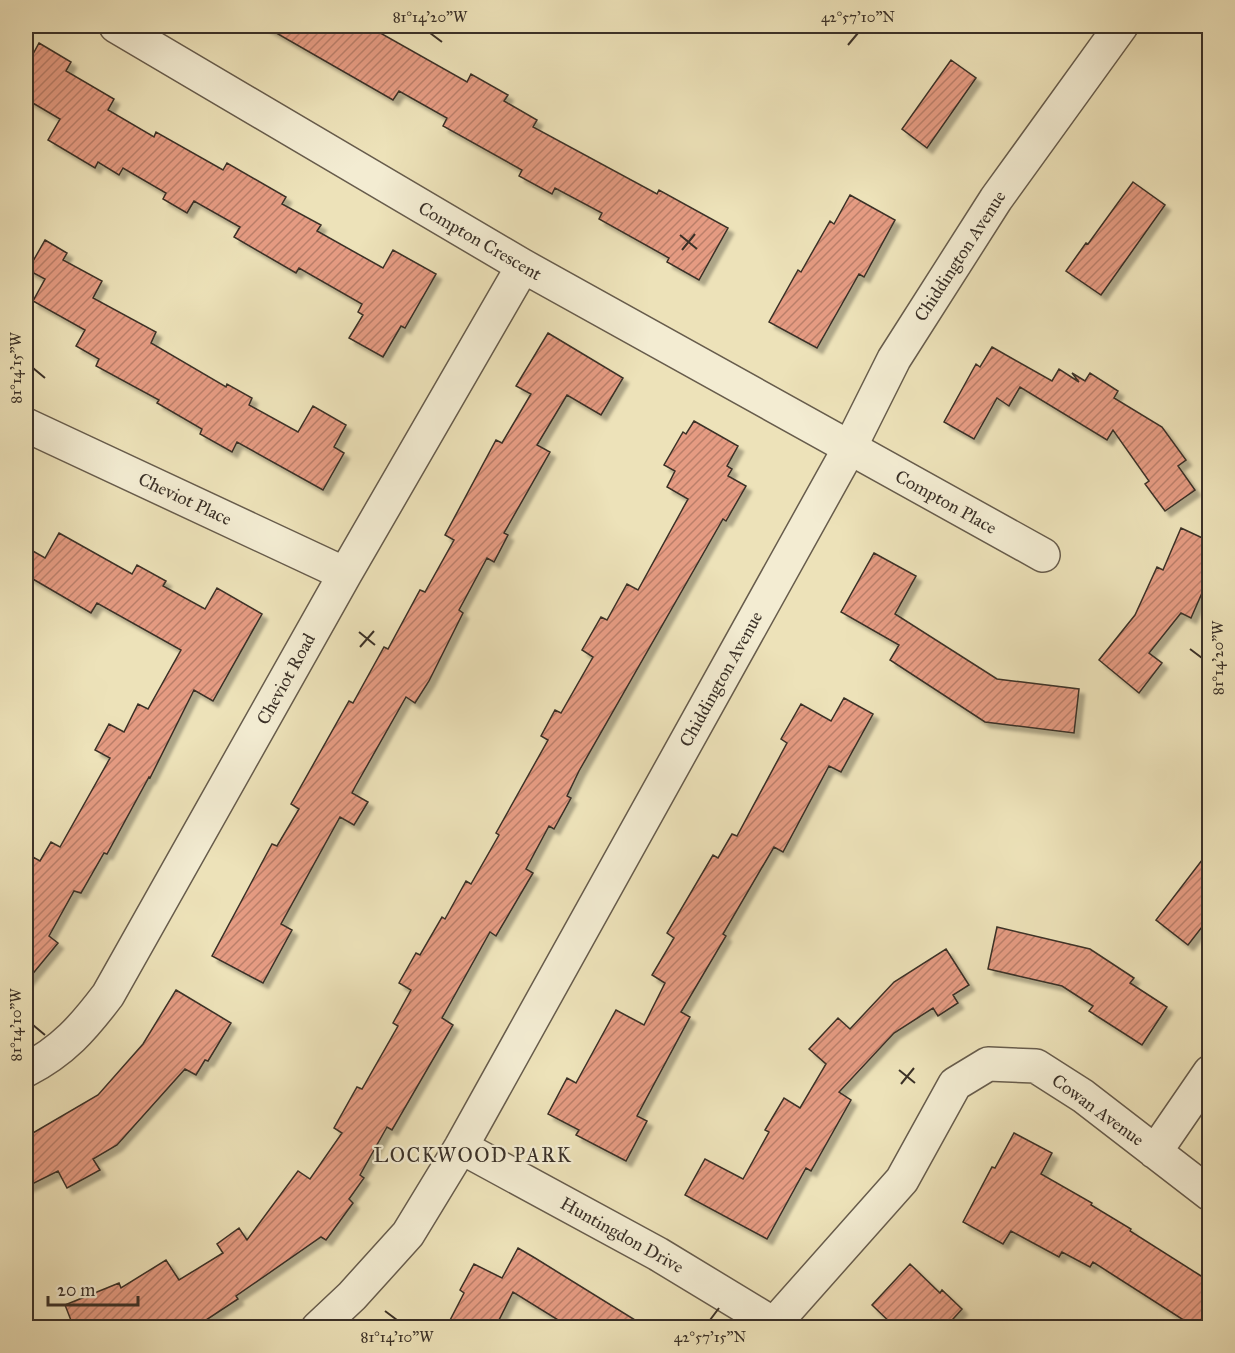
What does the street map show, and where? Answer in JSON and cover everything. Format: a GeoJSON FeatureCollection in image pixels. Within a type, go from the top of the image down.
{"type":"FeatureCollection","features":[{"type":"Feature","properties":{"kind":"street","name":"Compton Crescent"},"geometry":{"type":"LineString","coordinates":[[116,26],[523,266],[849,449]]}},
{"type":"Feature","properties":{"kind":"street","name":"Chiddington Avenue"},"geometry":{"type":"LineString","coordinates":[[318,1328],[352,1296],[408,1234],[461,1147],[849,449],[894,359],[996,199],[1121,26]]}},
{"type":"Feature","properties":{"kind":"street","name":"Cheviot Road"},"geometry":{"type":"LineString","coordinates":[[26,1070],[45,1060],[83,1028],[108,995],[345,573],[523,266]]}},
{"type":"Feature","properties":{"kind":"street","name":"Cheviot Place"},"geometry":{"type":"LineString","coordinates":[[26,424],[345,573]]}},
{"type":"Feature","properties":{"kind":"street","name":"Compton Place"},"geometry":{"type":"LineString","coordinates":[[849,449],[1043,555]]}},
{"type":"Feature","properties":{"kind":"street","name":"Cowan Avenue"},"geometry":{"type":"LineString","coordinates":[[777,1325],[902,1180],[955,1084],[988,1064],[1036,1066],[1083,1096],[1209,1194]]}},
{"type":"Feature","properties":{"kind":"street"},"geometry":{"type":"LineString","coordinates":[[1155,1152],[1209,1072]]}},
{"type":"Feature","properties":{"kind":"street","name":"Huntingdon Drive"},"geometry":{"type":"LineString","coordinates":[[461,1147],[658,1254],[777,1325]]}},
{"type":"Feature","properties":{"kind":"building"},"geometry":{"type":"Polygon","coordinates":[[[264,26],[368,26],[467,82],[471,74],[508,95],[504,101],[537,120],[533,127],[657,194],[659,190],[728,228],[699,280],[667,262],[669,258],[599,219],[602,213],[555,188],[552,194],[519,176],[522,170],[443,126],[447,118],[399,91],[393,100],[264,26]]]}},
{"type":"Feature","properties":{"kind":"building"},"geometry":{"type":"Polygon","coordinates":[[[39,43],[71,62],[66,71],[114,99],[108,110],[154,137],[156,132],[223,170],[227,163],[286,197],[282,204],[321,225],[317,231],[383,268],[393,250],[436,274],[405,328],[401,326],[383,357],[349,338],[363,315],[358,312],[362,304],[299,268],[296,273],[234,237],[240,227],[194,201],[187,213],[163,199],[166,193],[123,168],[119,175],[98,162],[95,168],[48,140],[60,119],[26,99],[26,67],[39,43]]]}},
{"type":"Feature","properties":{"kind":"building"},"geometry":{"type":"Polygon","coordinates":[[[951,60],[976,78],[927,148],[902,129],[951,60]]]}},
{"type":"Feature","properties":{"kind":"building"},"geometry":{"type":"Polygon","coordinates":[[[1133,182],[1165,205],[1101,295],[1066,271],[1133,182]]]}},
{"type":"Feature","properties":{"kind":"building"},"geometry":{"type":"Polygon","coordinates":[[[850,195],[895,220],[864,277],[859,274],[817,348],[769,322],[798,270],[801,272],[830,221],[834,224],[850,195]]]}},
{"type":"Feature","properties":{"kind":"building"},"geometry":{"type":"Polygon","coordinates":[[[45,240],[67,253],[63,260],[102,281],[93,298],[156,332],[151,343],[226,387],[227,384],[252,398],[249,405],[298,432],[313,406],[346,425],[334,447],[344,453],[323,490],[237,442],[232,452],[200,434],[202,429],[157,403],[159,400],[96,366],[99,359],[76,346],[85,330],[33,301],[45,279],[28,270],[45,240]]]}},
{"type":"Feature","properties":{"kind":"building"},"geometry":{"type":"Polygon","coordinates":[[[548,333],[623,378],[601,415],[567,395],[537,445],[550,452],[504,533],[508,535],[494,562],[487,558],[459,610],[463,613],[429,681],[415,703],[406,697],[355,787],[352,793],[368,802],[354,825],[340,817],[281,924],[292,930],[263,983],[212,956],[272,844],[277,846],[299,809],[291,804],[349,701],[353,703],[384,647],[388,649],[420,590],[425,592],[454,540],[445,535],[496,440],[502,443],[531,394],[516,386],[548,333]]]}},
{"type":"Feature","properties":{"kind":"building"},"geometry":{"type":"Polygon","coordinates":[[[992,347],[1052,381],[1059,369],[1079,382],[1072,373],[1085,381],[1090,373],[1118,391],[1114,398],[1162,427],[1186,460],[1178,466],[1195,490],[1165,511],[1145,484],[1149,481],[1113,430],[1107,440],[1020,387],[1009,406],[997,398],[974,439],[944,422],[976,364],[980,367],[992,347]]]}},
{"type":"Feature","properties":{"kind":"building"},"geometry":{"type":"Polygon","coordinates":[[[694,421],[738,446],[727,466],[732,469],[728,476],[746,486],[726,521],[723,519],[579,771],[567,796],[571,798],[554,829],[549,826],[526,869],[533,873],[496,936],[490,932],[442,1018],[453,1025],[392,1130],[387,1127],[360,1175],[364,1178],[349,1199],[353,1203],[326,1240],[321,1237],[236,1296],[238,1299],[194,1328],[74,1328],[65,1305],[119,1283],[121,1288],[166,1260],[179,1280],[223,1253],[217,1244],[239,1228],[247,1240],[298,1171],[310,1179],[342,1133],[334,1128],[357,1087],[362,1089],[398,1026],[393,1023],[411,990],[399,983],[416,953],[420,955],[442,917],[445,919],[466,881],[471,884],[499,835],[496,833],[548,740],[541,736],[555,710],[561,713],[593,657],[582,650],[601,617],[607,620],[627,584],[638,590],[688,499],[667,487],[675,471],[664,465],[683,432],[686,434],[694,421]]]}},
{"type":"Feature","properties":{"kind":"building"},"geometry":{"type":"Polygon","coordinates":[[[1181,528],[1209,541],[1209,577],[1191,618],[1181,613],[1149,653],[1162,663],[1139,693],[1099,660],[1135,615],[1157,567],[1163,570],[1181,528]]]}},
{"type":"Feature","properties":{"kind":"building"},"geometry":{"type":"Polygon","coordinates":[[[59,533],[132,574],[137,565],[166,581],[163,586],[205,609],[217,588],[262,614],[213,701],[194,690],[150,778],[107,854],[104,853],[81,893],[74,891],[49,936],[58,943],[26,982],[26,870],[33,857],[40,861],[51,842],[60,847],[110,758],[95,750],[109,724],[124,732],[138,704],[148,709],[181,650],[97,603],[91,613],[26,575],[26,547],[45,558],[59,533]]]}},
{"type":"Feature","properties":{"kind":"building"},"geometry":{"type":"Polygon","coordinates":[[[874,553],[916,576],[895,614],[997,679],[1079,689],[1074,733],[985,722],[890,660],[899,645],[841,612],[874,553]]]}},
{"type":"Feature","properties":{"kind":"building"},"geometry":{"type":"Polygon","coordinates":[[[844,698],[873,714],[841,772],[829,766],[783,852],[774,847],[723,934],[726,936],[681,1012],[690,1017],[637,1116],[647,1121],[626,1161],[576,1135],[579,1130],[548,1114],[567,1078],[576,1083],[616,1010],[644,1025],[665,983],[652,975],[674,938],[667,933],[713,855],[718,858],[732,834],[737,836],[787,743],[781,739],[801,704],[831,721],[844,698]]]}},
{"type":"Feature","properties":{"kind":"building"},"geometry":{"type":"Polygon","coordinates":[[[1209,851],[1209,918],[1188,945],[1156,920],[1209,851]]]}},
{"type":"Feature","properties":{"kind":"building"},"geometry":{"type":"Polygon","coordinates":[[[997,927],[1090,949],[1134,978],[1130,983],[1167,1007],[1142,1045],[1089,1011],[1093,1006],[1062,986],[988,969],[997,927]]]}},
{"type":"Feature","properties":{"kind":"building"},"geometry":{"type":"Polygon","coordinates":[[[946,949],[969,985],[953,995],[958,1003],[938,1016],[933,1008],[894,1033],[839,1092],[851,1100],[811,1171],[806,1168],[767,1239],[685,1195],[705,1159],[743,1179],[769,1132],[765,1130],[784,1098],[800,1108],[826,1064],[809,1049],[838,1018],[850,1029],[894,982],[946,949]]]}},
{"type":"Feature","properties":{"kind":"building"},"geometry":{"type":"Polygon","coordinates":[[[176,990],[231,1023],[208,1061],[205,1060],[196,1075],[185,1069],[117,1145],[93,1159],[100,1170],[67,1188],[58,1171],[26,1187],[26,1137],[98,1095],[143,1044],[176,990]]]}},
{"type":"Feature","properties":{"kind":"building"},"geometry":{"type":"Polygon","coordinates":[[[1014,1133],[1052,1153],[1041,1174],[1092,1203],[1091,1205],[1131,1229],[1130,1231],[1209,1281],[1209,1328],[1196,1328],[1093,1262],[1090,1267],[1062,1252],[1059,1257],[1011,1231],[1003,1244],[963,1222],[992,1167],[995,1168],[1014,1133]]]}},
{"type":"Feature","properties":{"kind":"building"},"geometry":{"type":"Polygon","coordinates":[[[518,1248],[648,1328],[571,1328],[513,1292],[495,1328],[446,1328],[464,1293],[460,1290],[474,1264],[502,1278],[518,1248]]]}},
{"type":"Feature","properties":{"kind":"building"},"geometry":{"type":"Polygon","coordinates":[[[910,1264],[940,1293],[942,1290],[962,1309],[945,1328],[896,1328],[872,1305],[910,1264]]]}},
{"type":"Feature","properties":{"kind":"district","name":"LOCKWOOD PARK"},"geometry":{"type":"Point","coordinates":[473,1155]}}]}
